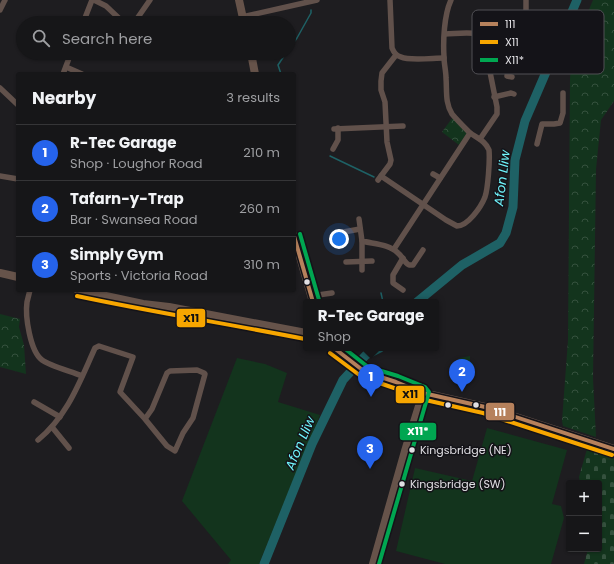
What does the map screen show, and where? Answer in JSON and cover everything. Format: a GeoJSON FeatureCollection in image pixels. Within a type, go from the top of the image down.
{"type":"FeatureCollection","features":[{"type":"Feature","properties":{"kind":"main road"},"geometry":{"type":"LineString","coordinates":[[239,0],[242,16]]}},
{"type":"Feature","properties":{"kind":"main road"},"geometry":{"type":"LineString","coordinates":[[252,60],[255,72]]}},
{"type":"Feature","properties":{"kind":"main road"},"geometry":{"type":"LineString","coordinates":[[296,243],[312,299]]}},
{"type":"Feature","properties":{"kind":"main road"},"geometry":{"type":"LineString","coordinates":[[0,273],[16,277]]}},
{"type":"Feature","properties":{"kind":"main road"},"geometry":{"type":"LineString","coordinates":[[87,292],[143,304],[170,307],[303,332]]}},
{"type":"Feature","properties":{"kind":"main road"},"geometry":{"type":"LineString","coordinates":[[338,351],[365,372],[396,382],[423,394],[486,407],[614,449]]}},
{"type":"Feature","properties":{"kind":"main road"},"geometry":{"type":"LineString","coordinates":[[373,564],[423,394]]}},
{"type":"Feature","properties":{"kind":"street"},"geometry":{"type":"LineString","coordinates":[[0,10],[5,0]]}},
{"type":"Feature","properties":{"kind":"street"},"geometry":{"type":"LineString","coordinates":[[86,16],[93,0],[106,6],[117,16]]}},
{"type":"Feature","properties":{"kind":"street"},"geometry":{"type":"LineString","coordinates":[[139,16],[150,0]]}},
{"type":"Feature","properties":{"kind":"street"},"geometry":{"type":"LineString","coordinates":[[258,16],[318,0]]}},
{"type":"Feature","properties":{"kind":"street"},"geometry":{"type":"LineString","coordinates":[[390,0],[392,48],[396,55],[401,58],[444,58]]}},
{"type":"Feature","properties":{"kind":"street"},"geometry":{"type":"LineString","coordinates":[[396,55],[382,74],[381,81],[381,90],[385,102],[387,142],[391,160],[390,164],[380,178],[423,203],[457,226],[465,224],[482,202],[486,190],[489,150],[480,139],[470,132],[452,114],[448,107],[444,58],[446,14],[451,0]]}},
{"type":"Feature","properties":{"kind":"street"},"geometry":{"type":"LineString","coordinates":[[445,34],[472,33]]}},
{"type":"Feature","properties":{"kind":"street"},"geometry":{"type":"LineString","coordinates":[[64,72],[68,60]]}},
{"type":"Feature","properties":{"kind":"street"},"geometry":{"type":"LineString","coordinates":[[66,67],[77,72]]}},
{"type":"Feature","properties":{"kind":"street"},"geometry":{"type":"LineString","coordinates":[[480,139],[497,114],[490,74]]}},
{"type":"Feature","properties":{"kind":"street"},"geometry":{"type":"LineString","coordinates":[[507,74],[507,76],[512,77]]}},
{"type":"Feature","properties":{"kind":"street"},"geometry":{"type":"LineString","coordinates":[[0,88],[16,103]]}},
{"type":"Feature","properties":{"kind":"street"},"geometry":{"type":"LineString","coordinates":[[494,97],[510,93],[514,94]]}},
{"type":"Feature","properties":{"kind":"street"},"geometry":{"type":"LineString","coordinates":[[537,144],[542,124],[554,124],[560,122],[563,113],[563,93]]}},
{"type":"Feature","properties":{"kind":"street"},"geometry":{"type":"LineString","coordinates":[[333,149],[338,140],[336,128],[403,126]]}},
{"type":"Feature","properties":{"kind":"street"},"geometry":{"type":"LineString","coordinates":[[394,249],[470,132]]}},
{"type":"Feature","properties":{"kind":"street"},"geometry":{"type":"LineString","coordinates":[[433,174],[440,178]]}},
{"type":"Feature","properties":{"kind":"street"},"geometry":{"type":"LineString","coordinates":[[0,176],[16,179]]}},
{"type":"Feature","properties":{"kind":"street"},"geometry":{"type":"LineString","coordinates":[[359,219],[362,241],[362,270]]}},
{"type":"Feature","properties":{"kind":"street"},"geometry":{"type":"LineString","coordinates":[[338,232],[360,229]]}},
{"type":"Feature","properties":{"kind":"street"},"geometry":{"type":"LineString","coordinates":[[362,241],[394,249],[400,254],[406,263],[413,265],[423,250]]}},
{"type":"Feature","properties":{"kind":"street"},"geometry":{"type":"LineString","coordinates":[[403,258],[392,275],[393,283],[403,290]]}},
{"type":"Feature","properties":{"kind":"street"},"geometry":{"type":"LineString","coordinates":[[346,262],[372,261]]}},
{"type":"Feature","properties":{"kind":"street"},"geometry":{"type":"LineString","coordinates":[[30,292],[27,303],[28,326],[32,342],[38,355],[43,361],[82,376]]}},
{"type":"Feature","properties":{"kind":"street"},"geometry":{"type":"LineString","coordinates":[[312,299],[332,293]]}},
{"type":"Feature","properties":{"kind":"street"},"geometry":{"type":"LineString","coordinates":[[38,440],[64,413],[95,348],[99,346],[133,357],[120,392],[167,446],[175,451],[183,432],[193,418],[205,374],[198,370],[170,370],[167,373],[152,409],[144,419]]}},
{"type":"Feature","properties":{"kind":"street"},"geometry":{"type":"LineString","coordinates":[[34,402],[60,417]]}},
{"type":"Feature","properties":{"kind":"street"},"geometry":{"type":"LineString","coordinates":[[52,427],[69,448]]}},
{"type":"Feature","properties":{"kind":"green space"},"geometry":{"type":"Polygon","coordinates":[[[593,0],[614,0],[614,101],[601,120],[596,169],[593,378],[596,437],[563,426],[562,421],[568,340],[570,74],[604,74],[604,10],[589,10],[593,0]]]}},
{"type":"Feature","properties":{"kind":"green space"},"geometry":{"type":"Polygon","coordinates":[[[453,117],[468,132],[459,145],[442,132],[453,117]]]}},
{"type":"Feature","properties":{"kind":"green space"},"geometry":{"type":"Polygon","coordinates":[[[0,314],[20,319],[19,327],[24,345],[26,374],[0,367],[0,314]]]}},
{"type":"Feature","properties":{"kind":"green space"},"geometry":{"type":"Polygon","coordinates":[[[470,356],[470,362],[473,363],[472,368],[453,364],[460,358],[470,356]]]}},
{"type":"Feature","properties":{"kind":"green space"},"geometry":{"type":"Polygon","coordinates":[[[237,358],[265,364],[287,373],[278,402],[320,415],[259,564],[228,564],[231,560],[182,501],[237,358]]]}},
{"type":"Feature","properties":{"kind":"green space"},"geometry":{"type":"Polygon","coordinates":[[[487,428],[567,450],[552,504],[561,506],[564,518],[551,564],[445,564],[396,551],[415,468],[472,481],[487,428]]]}},
{"type":"Feature","properties":{"kind":"green space"},"geometry":{"type":"Polygon","coordinates":[[[587,449],[614,457],[614,564],[584,564],[587,552],[602,552],[602,480],[580,480],[587,449]]]}},
{"type":"Feature","properties":{"kind":"waterway","name":"Afon Lliw"},"geometry":{"type":"LineString","coordinates":[[573,10],[577,0]]}},
{"type":"Feature","properties":{"kind":"waterway"},"geometry":{"type":"LineString","coordinates":[[296,39],[311,13],[311,10]]}},
{"type":"Feature","properties":{"kind":"waterway"},"geometry":{"type":"LineString","coordinates":[[280,72],[278,65],[281,60]]}},
{"type":"Feature","properties":{"kind":"waterway","name":"Afon Lliw"},"geometry":{"type":"LineString","coordinates":[[421,299],[462,265],[500,243],[506,233],[513,207],[515,160],[525,121],[545,74]]}},
{"type":"Feature","properties":{"kind":"waterway"},"geometry":{"type":"LineString","coordinates":[[330,156],[374,177]]}},
{"type":"Feature","properties":{"kind":"waterway"},"geometry":{"type":"LineString","coordinates":[[381,293],[382,299]]}},
{"type":"Feature","properties":{"kind":"waterway","name":"Afon Lliw"},"geometry":{"type":"LineString","coordinates":[[264,564],[312,444],[343,380],[366,355],[374,351]]}},
{"type":"Feature","properties":{"kind":"transit line","name":"X11*"},"geometry":{"type":"LineString","coordinates":[[300,234],[319,299]]}},
{"type":"Feature","properties":{"kind":"transit line","name":"111"},"geometry":{"type":"LineString","coordinates":[[296,243],[312,299]]}},
{"type":"Feature","properties":{"kind":"transit line","name":"X11"},"geometry":{"type":"LineString","coordinates":[[77,296],[303,339]]}},
{"type":"Feature","properties":{"kind":"transit line","name":"111"},"geometry":{"type":"LineString","coordinates":[[338,351],[365,372],[423,393],[485,407],[614,449]]}},
{"type":"Feature","properties":{"kind":"transit line","name":"X11*"},"geometry":{"type":"LineString","coordinates":[[348,351],[368,367],[398,376],[425,387],[429,392],[379,564]]}},
{"type":"Feature","properties":{"kind":"transit line","name":"X11"},"geometry":{"type":"LineString","coordinates":[[330,353],[362,377],[421,399],[483,413],[612,455]]}},
{"type":"Feature","properties":{"kind":"place","name":"Tafarn-y-Trap"},"geometry":{"type":"Point","coordinates":[462,392]}},
{"type":"Feature","properties":{"kind":"place","name":"R-Tec Garage"},"geometry":{"type":"Point","coordinates":[371,397]}},
{"type":"Feature","properties":{"kind":"place","name":"Kingsbridge (NE)"},"geometry":{"type":"Point","coordinates":[412,450]}},
{"type":"Feature","properties":{"kind":"place","name":"Simply Gym"},"geometry":{"type":"Point","coordinates":[370,469]}},
{"type":"Feature","properties":{"kind":"place","name":"Kingsbridge (SW)"},"geometry":{"type":"Point","coordinates":[402,484]}}]}
